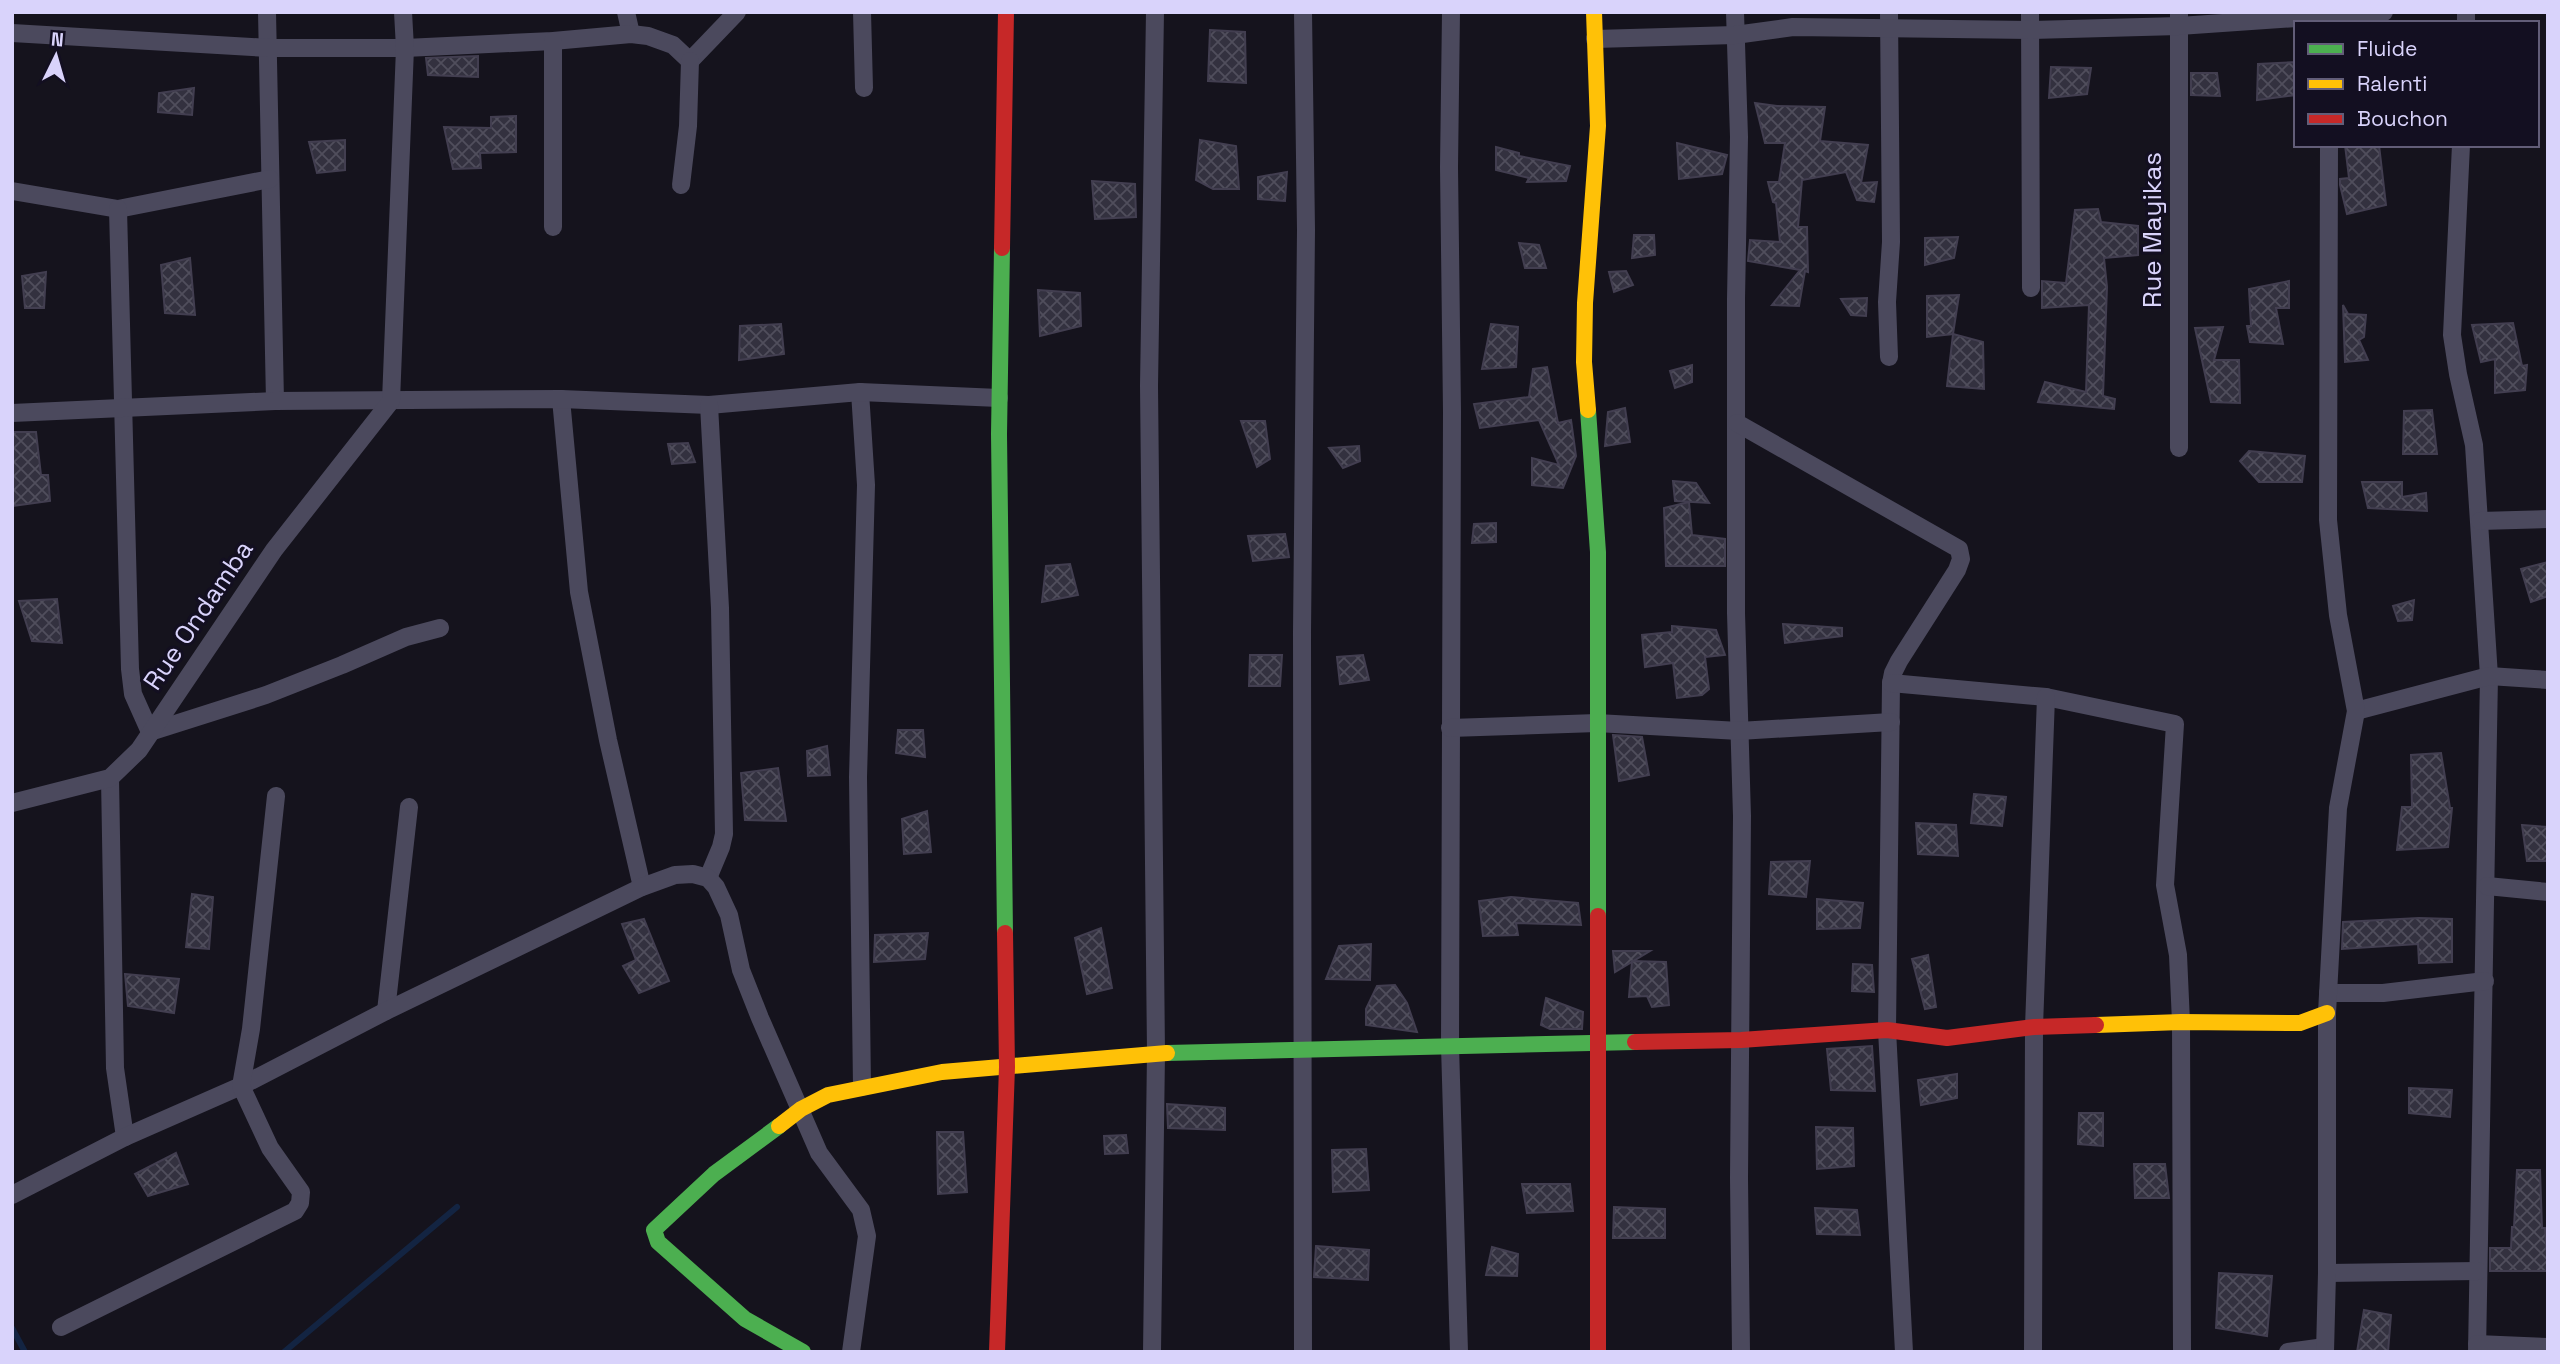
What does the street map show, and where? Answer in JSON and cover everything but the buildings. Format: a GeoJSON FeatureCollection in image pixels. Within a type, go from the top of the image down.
{"type":"FeatureCollection","features":[{"type":"Feature","properties":{"kind":"street"},"geometry":{"type":"LineString","coordinates":[[267,12],[275,401]]}},
{"type":"Feature","properties":{"kind":"street"},"geometry":{"type":"LineString","coordinates":[[391,401],[405,48],[403,12]]}},
{"type":"Feature","properties":{"kind":"street"},"geometry":{"type":"LineString","coordinates":[[626,12],[631,34]]}},
{"type":"Feature","properties":{"kind":"street"},"geometry":{"type":"LineString","coordinates":[[681,185],[688,126],[690,61],[737,12]]}},
{"type":"Feature","properties":{"kind":"street"},"geometry":{"type":"LineString","coordinates":[[862,12],[864,88]]}},
{"type":"Feature","properties":{"kind":"street"},"geometry":{"type":"LineString","coordinates":[[997,1352],[1007,1067],[999,398],[1006,12]]}},
{"type":"Feature","properties":{"kind":"street"},"geometry":{"type":"LineString","coordinates":[[1152,1352],[1156,1054],[1149,386],[1155,12]]}},
{"type":"Feature","properties":{"kind":"street"},"geometry":{"type":"LineString","coordinates":[[1303,12],[1306,230],[1302,633],[1303,1352]]}},
{"type":"Feature","properties":{"kind":"street"},"geometry":{"type":"LineString","coordinates":[[1451,12],[1450,1046],[1460,1352]]}},
{"type":"Feature","properties":{"kind":"street"},"geometry":{"type":"LineString","coordinates":[[1594,12],[1598,125],[1585,303],[1584,362],[1598,552],[1598,1352]]}},
{"type":"Feature","properties":{"kind":"street"},"geometry":{"type":"LineString","coordinates":[[1735,12],[1739,137],[1735,299],[1736,613],[1742,816],[1739,1178],[1741,1352]]}},
{"type":"Feature","properties":{"kind":"street"},"geometry":{"type":"LineString","coordinates":[[1595,39],[1735,35],[1793,27],[1889,21],[2330,17],[2384,12]]}},
{"type":"Feature","properties":{"kind":"street","name":"Rue Mayikas"},"geometry":{"type":"LineString","coordinates":[[2179,19],[2179,448]]}},
{"type":"Feature","properties":{"kind":"street"},"geometry":{"type":"LineString","coordinates":[[1889,21],[1891,242],[1886,302],[1889,357]]}},
{"type":"Feature","properties":{"kind":"street"},"geometry":{"type":"LineString","coordinates":[[2031,21],[2031,289]]}},
{"type":"Feature","properties":{"kind":"street"},"geometry":{"type":"LineString","coordinates":[[12,33],[269,48],[405,48],[553,41],[631,34],[648,36],[673,45],[690,61]]}},
{"type":"Feature","properties":{"kind":"street"},"geometry":{"type":"LineString","coordinates":[[553,41],[553,227]]}},
{"type":"Feature","properties":{"kind":"street"},"geometry":{"type":"LineString","coordinates":[[2288,1352],[2325,1349],[2327,1013],[2338,808],[2356,711],[2338,615],[2328,520],[2329,147]]}},
{"type":"Feature","properties":{"kind":"street"},"geometry":{"type":"LineString","coordinates":[[2461,147],[2452,335],[2474,445],[2489,676],[2477,1348],[2548,1347]]}},
{"type":"Feature","properties":{"kind":"street"},"geometry":{"type":"LineString","coordinates":[[12,191],[118,209],[270,179]]}},
{"type":"Feature","properties":{"kind":"street"},"geometry":{"type":"LineString","coordinates":[[118,209],[130,669],[133,694],[150,732],[266,695],[342,666],[405,637],[440,628]]}},
{"type":"Feature","properties":{"kind":"street"},"geometry":{"type":"LineString","coordinates":[[12,413],[275,401],[561,398],[709,405],[860,392],[999,398]]}},
{"type":"Feature","properties":{"kind":"street"},"geometry":{"type":"LineString","coordinates":[[860,392],[866,485],[858,777],[862,1087]]}},
{"type":"Feature","properties":{"kind":"street"},"geometry":{"type":"LineString","coordinates":[[561,398],[579,592],[608,740],[642,887]]}},
{"type":"Feature","properties":{"kind":"street","name":"Rue Ondamba"},"geometry":{"type":"LineString","coordinates":[[12,803],[110,778],[139,750],[274,550],[391,401]]}},
{"type":"Feature","properties":{"kind":"street"},"geometry":{"type":"LineString","coordinates":[[708,878],[724,834],[720,608],[709,405]]}},
{"type":"Feature","properties":{"kind":"street"},"geometry":{"type":"LineString","coordinates":[[1737,423],[1959,549],[1961,559],[1957,570],[1899,661],[1891,683],[1887,1030],[1905,1352]]}},
{"type":"Feature","properties":{"kind":"street"},"geometry":{"type":"LineString","coordinates":[[2480,522],[2548,519]]}},
{"type":"Feature","properties":{"kind":"street"},"geometry":{"type":"LineString","coordinates":[[2356,711],[2489,676],[2548,680]]}},
{"type":"Feature","properties":{"kind":"street"},"geometry":{"type":"LineString","coordinates":[[1891,683],[2046,697],[2175,724],[2165,885],[2178,955],[2181,1022],[2182,1352]]}},
{"type":"Feature","properties":{"kind":"street"},"geometry":{"type":"LineString","coordinates":[[2033,1352],[2034,1027],[2046,697]]}},
{"type":"Feature","properties":{"kind":"street"},"geometry":{"type":"LineString","coordinates":[[1450,728],[1597,723],[1740,731],[1891,722]]}},
{"type":"Feature","properties":{"kind":"street"},"geometry":{"type":"LineString","coordinates":[[110,778],[115,1068],[125,1137]]}},
{"type":"Feature","properties":{"kind":"street"},"geometry":{"type":"LineString","coordinates":[[61,1327],[295,1211],[300,1203],[302,1192],[270,1148],[241,1086],[251,1029],[276,796]]}},
{"type":"Feature","properties":{"kind":"street"},"geometry":{"type":"LineString","coordinates":[[386,1011],[409,807]]}},
{"type":"Feature","properties":{"kind":"street"},"geometry":{"type":"LineString","coordinates":[[12,1195],[125,1137],[241,1086],[386,1011],[642,887],[675,875],[693,874],[708,878],[723,900],[741,970],[819,1153],[861,1210],[865,1222],[867,1236],[851,1352]]}},
{"type":"Feature","properties":{"kind":"street"},"geometry":{"type":"LineString","coordinates":[[2487,886],[2548,892]]}},
{"type":"Feature","properties":{"kind":"street"},"geometry":{"type":"LineString","coordinates":[[2328,993],[2383,993],[2485,981]]}},
{"type":"Feature","properties":{"kind":"street"},"geometry":{"type":"LineString","coordinates":[[803,1352],[745,1319],[722,1301],[658,1242],[654,1230],[714,1174],[801,1109],[828,1095],[862,1087],[942,1072],[1156,1054],[1741,1040],[1887,1030],[1947,1038],[2034,1027],[2181,1022],[2300,1023],[2327,1013]]}},
{"type":"Feature","properties":{"kind":"street"},"geometry":{"type":"LineString","coordinates":[[2327,1273],[2478,1271]]}},
{"type":"Feature","properties":{"kind":"street"},"geometry":{"type":"LineString","coordinates":[[2171,1352],[2188,1352]]}},
{"type":"Feature","properties":{"kind":"waterway"},"geometry":{"type":"LineString","coordinates":[[284,1352],[457,1207]]}},
{"type":"Feature","properties":{"kind":"waterway"},"geometry":{"type":"LineString","coordinates":[[12,1328],[25,1352]]}},
{"type":"Feature","properties":{"kind":"traffic: fast"},"geometry":{"type":"LineString","coordinates":[[1002,248],[999,434],[1005,933]]}},
{"type":"Feature","properties":{"kind":"traffic: fast"},"geometry":{"type":"LineString","coordinates":[[1588,410],[1598,552],[1598,916]]}},
{"type":"Feature","properties":{"kind":"traffic: fast"},"geometry":{"type":"LineString","coordinates":[[1167,1053],[1635,1042]]}},
{"type":"Feature","properties":{"kind":"traffic: fast"},"geometry":{"type":"LineString","coordinates":[[779,1126],[714,1174],[654,1230],[658,1242],[745,1319],[803,1352]]}},
{"type":"Feature","properties":{"kind":"traffic: slow"},"geometry":{"type":"LineString","coordinates":[[1588,410],[1584,362],[1585,303],[1598,126],[1594,12]]}},
{"type":"Feature","properties":{"kind":"traffic: slow"},"geometry":{"type":"LineString","coordinates":[[2096,1025],[2181,1022],[2300,1023],[2327,1013]]}},
{"type":"Feature","properties":{"kind":"traffic: slow"},"geometry":{"type":"LineString","coordinates":[[779,1126],[801,1109],[828,1095],[942,1072],[1167,1053]]}},
{"type":"Feature","properties":{"kind":"traffic: jam"},"geometry":{"type":"LineString","coordinates":[[1002,248],[1006,12]]}},
{"type":"Feature","properties":{"kind":"traffic: jam"},"geometry":{"type":"LineString","coordinates":[[1598,916],[1598,1352]]}},
{"type":"Feature","properties":{"kind":"traffic: jam"},"geometry":{"type":"LineString","coordinates":[[997,1352],[1007,1067],[1005,933]]}},
{"type":"Feature","properties":{"kind":"traffic: jam"},"geometry":{"type":"LineString","coordinates":[[1635,1042],[1741,1040],[1887,1030],[1947,1038],[2034,1027],[2096,1025]]}}]}
